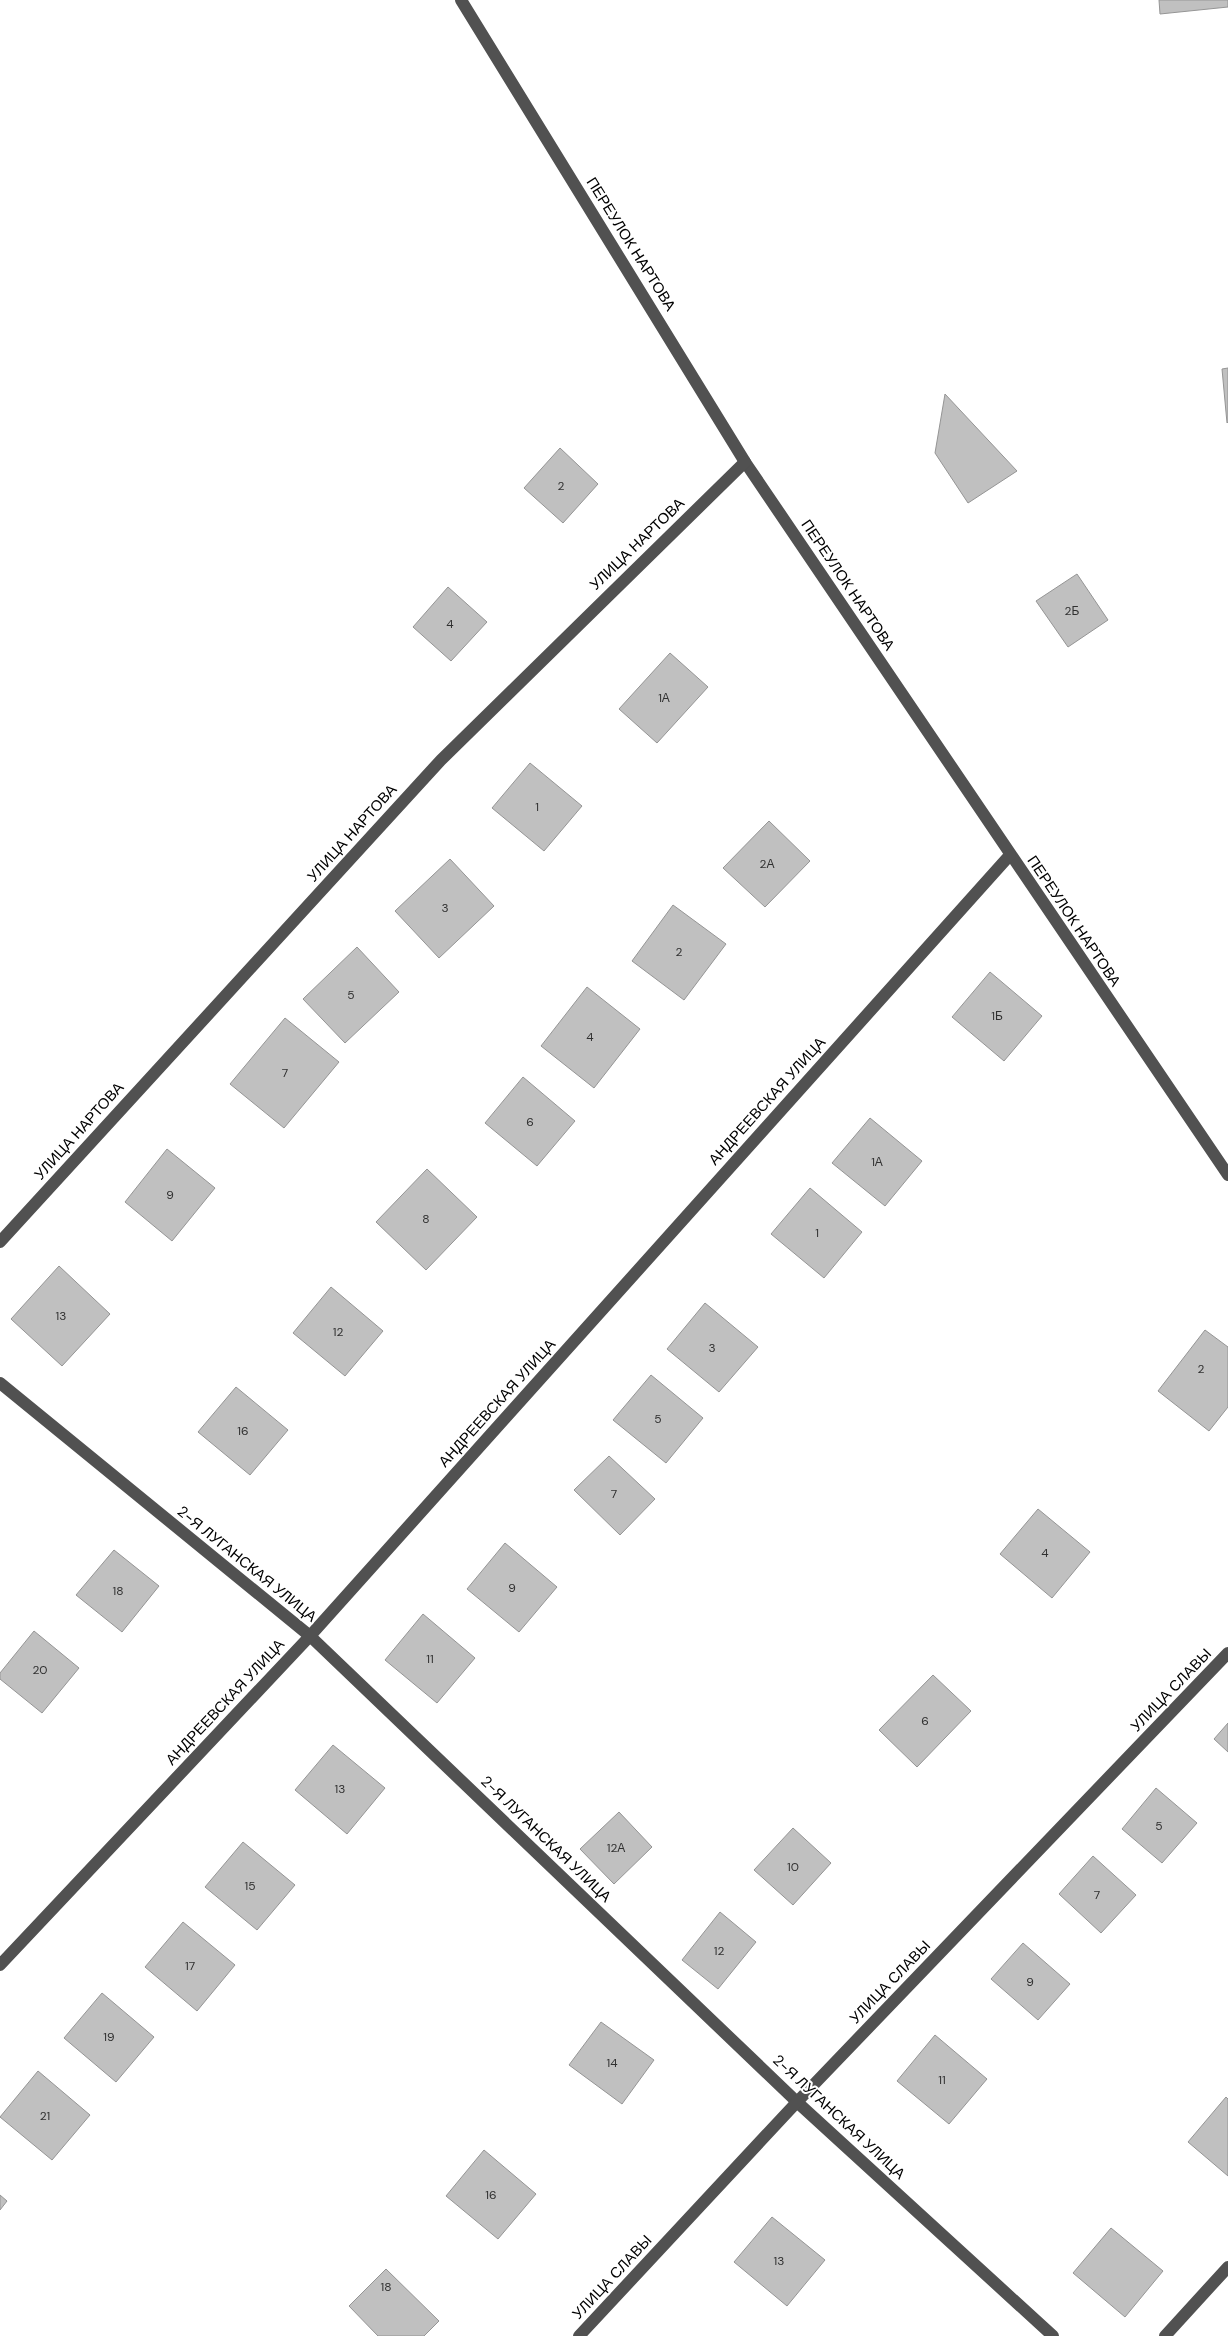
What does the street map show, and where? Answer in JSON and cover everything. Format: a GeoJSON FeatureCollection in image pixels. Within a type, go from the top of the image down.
{"type":"FeatureCollection","features":[{"type":"Feature","properties":{"kind":"street","name":"ПЕРЕУЛОК НАРТОВА"},"geometry":{"type":"LineString","coordinates":[[462,0],[745,462],[1228,1175]]}},
{"type":"Feature","properties":{"kind":"street","name":"УЛИЦА НАРТОВА"},"geometry":{"type":"LineString","coordinates":[[0,1242],[440,760],[745,462]]}},
{"type":"Feature","properties":{"kind":"street","name":"АНДРЕЕВСКАЯ УЛИЦА"},"geometry":{"type":"LineString","coordinates":[[0,1965],[310,1636],[1010,855]]}},
{"type":"Feature","properties":{"kind":"street","name":"2-Я ЛУГАНСКАЯ УЛИЦА"},"geometry":{"type":"LineString","coordinates":[[0,1383],[310,1636],[797,2102],[1053,2336]]}},
{"type":"Feature","properties":{"kind":"street","name":"УЛИЦА СЛАВЫ"},"geometry":{"type":"LineString","coordinates":[[579,2336],[797,2102],[1228,1654]]}},
{"type":"Feature","properties":{"kind":"street"},"geometry":{"type":"LineString","coordinates":[[1165,2336],[1228,2267]]}},
{"type":"Feature","properties":{"kind":"building"},"geometry":{"type":"Polygon","coordinates":[[[1159,0],[1228,0],[1228,7],[1160,14],[1159,0]]]}},
{"type":"Feature","properties":{"kind":"building"},"geometry":{"type":"Polygon","coordinates":[[[1228,368],[1228,422],[1227,423],[1222,369],[1228,368]]]}},
{"type":"Feature","properties":{"kind":"building"},"geometry":{"type":"Polygon","coordinates":[[[945,394],[1017,471],[968,503],[935,453],[945,394]]]}},
{"type":"Feature","properties":{"kind":"building"},"geometry":{"type":"Polygon","coordinates":[[[560,448],[598,484],[563,523],[524,488],[560,448]]]}},
{"type":"Feature","properties":{"kind":"building"},"geometry":{"type":"Polygon","coordinates":[[[1077,574],[1108,620],[1068,647],[1036,601],[1077,574]]]}},
{"type":"Feature","properties":{"kind":"building"},"geometry":{"type":"Polygon","coordinates":[[[448,587],[487,622],[451,661],[413,627],[448,587]]]}},
{"type":"Feature","properties":{"kind":"building"},"geometry":{"type":"Polygon","coordinates":[[[670,653],[708,687],[657,743],[619,709],[670,653]]]}},
{"type":"Feature","properties":{"kind":"building"},"geometry":{"type":"Polygon","coordinates":[[[530,763],[582,806],[544,851],[492,808],[530,763]]]}},
{"type":"Feature","properties":{"kind":"building"},"geometry":{"type":"Polygon","coordinates":[[[769,821],[810,861],[765,907],[723,868],[769,821]]]}},
{"type":"Feature","properties":{"kind":"building"},"geometry":{"type":"Polygon","coordinates":[[[450,859],[494,906],[439,958],[395,911],[450,859]]]}},
{"type":"Feature","properties":{"kind":"building"},"geometry":{"type":"Polygon","coordinates":[[[673,905],[726,944],[684,1000],[632,961],[673,905]]]}},
{"type":"Feature","properties":{"kind":"building"},"geometry":{"type":"Polygon","coordinates":[[[357,947],[399,992],[345,1043],[303,999],[357,947]]]}},
{"type":"Feature","properties":{"kind":"building"},"geometry":{"type":"Polygon","coordinates":[[[990,972],[1042,1016],[1004,1061],[952,1017],[990,972]]]}},
{"type":"Feature","properties":{"kind":"building"},"geometry":{"type":"Polygon","coordinates":[[[587,987],[640,1029],[594,1088],[541,1046],[587,987]]]}},
{"type":"Feature","properties":{"kind":"building"},"geometry":{"type":"Polygon","coordinates":[[[285,1018],[339,1062],[284,1128],[230,1084],[285,1018]]]}},
{"type":"Feature","properties":{"kind":"building"},"geometry":{"type":"Polygon","coordinates":[[[523,1077],[575,1121],[537,1166],[485,1123],[523,1077]]]}},
{"type":"Feature","properties":{"kind":"building"},"geometry":{"type":"Polygon","coordinates":[[[870,1118],[922,1161],[885,1206],[832,1163],[870,1118]]]}},
{"type":"Feature","properties":{"kind":"building"},"geometry":{"type":"Polygon","coordinates":[[[167,1149],[215,1188],[172,1241],[125,1202],[167,1149]]]}},
{"type":"Feature","properties":{"kind":"building"},"geometry":{"type":"Polygon","coordinates":[[[427,1169],[477,1217],[426,1270],[376,1222],[427,1169]]]}},
{"type":"Feature","properties":{"kind":"building"},"geometry":{"type":"Polygon","coordinates":[[[810,1188],[862,1232],[824,1278],[771,1234],[810,1188]]]}},
{"type":"Feature","properties":{"kind":"building"},"geometry":{"type":"Polygon","coordinates":[[[59,1266],[110,1314],[62,1366],[11,1319],[59,1266]]]}},
{"type":"Feature","properties":{"kind":"building"},"geometry":{"type":"Polygon","coordinates":[[[331,1287],[383,1331],[345,1376],[293,1333],[331,1287]]]}},
{"type":"Feature","properties":{"kind":"building"},"geometry":{"type":"Polygon","coordinates":[[[705,1303],[758,1347],[719,1392],[667,1349],[705,1303]]]}},
{"type":"Feature","properties":{"kind":"building"},"geometry":{"type":"Polygon","coordinates":[[[1205,1330],[1228,1347],[1228,1407],[1209,1431],[1158,1391],[1205,1330]]]}},
{"type":"Feature","properties":{"kind":"building"},"geometry":{"type":"Polygon","coordinates":[[[651,1375],[703,1418],[666,1463],[613,1420],[651,1375]]]}},
{"type":"Feature","properties":{"kind":"building"},"geometry":{"type":"Polygon","coordinates":[[[236,1387],[288,1430],[250,1475],[198,1432],[236,1387]]]}},
{"type":"Feature","properties":{"kind":"building"},"geometry":{"type":"Polygon","coordinates":[[[609,1456],[655,1499],[620,1535],[574,1490],[609,1456]]]}},
{"type":"Feature","properties":{"kind":"building"},"geometry":{"type":"Polygon","coordinates":[[[1038,1509],[1090,1552],[1052,1598],[1000,1554],[1038,1509]]]}},
{"type":"Feature","properties":{"kind":"building"},"geometry":{"type":"Polygon","coordinates":[[[505,1543],[557,1587],[519,1632],[467,1589],[505,1543]]]}},
{"type":"Feature","properties":{"kind":"building"},"geometry":{"type":"Polygon","coordinates":[[[114,1550],[159,1586],[122,1632],[76,1595],[114,1550]]]}},
{"type":"Feature","properties":{"kind":"building"},"geometry":{"type":"Polygon","coordinates":[[[423,1614],[475,1658],[437,1703],[385,1660],[423,1614]]]}},
{"type":"Feature","properties":{"kind":"building"},"geometry":{"type":"Polygon","coordinates":[[[34,1631],[79,1668],[42,1713],[0,1679],[0,1673],[34,1631]]]}},
{"type":"Feature","properties":{"kind":"building"},"geometry":{"type":"Polygon","coordinates":[[[933,1675],[971,1711],[917,1767],[879,1730],[933,1675]]]}},
{"type":"Feature","properties":{"kind":"building"},"geometry":{"type":"Polygon","coordinates":[[[1228,1723],[1228,1752],[1214,1739],[1228,1723]]]}},
{"type":"Feature","properties":{"kind":"building"},"geometry":{"type":"Polygon","coordinates":[[[333,1745],[385,1788],[347,1834],[295,1790],[333,1745]]]}},
{"type":"Feature","properties":{"kind":"building"},"geometry":{"type":"Polygon","coordinates":[[[1156,1788],[1197,1823],[1162,1863],[1122,1829],[1156,1788]]]}},
{"type":"Feature","properties":{"kind":"building"},"geometry":{"type":"Polygon","coordinates":[[[619,1812],[652,1847],[614,1884],[580,1849],[619,1812]]]}},
{"type":"Feature","properties":{"kind":"building"},"geometry":{"type":"Polygon","coordinates":[[[793,1828],[831,1863],[793,1905],[754,1870],[793,1828]]]}},
{"type":"Feature","properties":{"kind":"building"},"geometry":{"type":"Polygon","coordinates":[[[243,1842],[295,1885],[257,1930],[205,1887],[243,1842]]]}},
{"type":"Feature","properties":{"kind":"building"},"geometry":{"type":"Polygon","coordinates":[[[1093,1856],[1136,1895],[1101,1933],[1059,1894],[1093,1856]]]}},
{"type":"Feature","properties":{"kind":"building"},"geometry":{"type":"Polygon","coordinates":[[[720,1912],[756,1942],[718,1989],[682,1960],[720,1912]]]}},
{"type":"Feature","properties":{"kind":"building"},"geometry":{"type":"Polygon","coordinates":[[[183,1922],[235,1965],[197,2011],[145,1967],[183,1922]]]}},
{"type":"Feature","properties":{"kind":"building"},"geometry":{"type":"Polygon","coordinates":[[[1023,1943],[1070,1984],[1038,2020],[991,1979],[1023,1943]]]}},
{"type":"Feature","properties":{"kind":"building"},"geometry":{"type":"Polygon","coordinates":[[[102,1993],[154,2037],[116,2082],[64,2038],[102,1993]]]}},
{"type":"Feature","properties":{"kind":"building"},"geometry":{"type":"Polygon","coordinates":[[[601,2022],[654,2060],[622,2104],[569,2065],[601,2022]]]}},
{"type":"Feature","properties":{"kind":"building"},"geometry":{"type":"Polygon","coordinates":[[[935,2035],[987,2079],[949,2124],[897,2081],[935,2035]]]}},
{"type":"Feature","properties":{"kind":"building"},"geometry":{"type":"Polygon","coordinates":[[[38,2071],[90,2115],[52,2160],[0,2117],[38,2071]]]}},
{"type":"Feature","properties":{"kind":"building"},"geometry":{"type":"Polygon","coordinates":[[[1226,2097],[1228,2099],[1228,2176],[1188,2142],[1226,2097]]]}},
{"type":"Feature","properties":{"kind":"building"},"geometry":{"type":"Polygon","coordinates":[[[484,2150],[536,2194],[498,2239],[446,2196],[484,2150]]]}},
{"type":"Feature","properties":{"kind":"building"},"geometry":{"type":"Polygon","coordinates":[[[0,2195],[7,2201],[0,2210],[0,2195]]]}},
{"type":"Feature","properties":{"kind":"building"},"geometry":{"type":"Polygon","coordinates":[[[772,2217],[825,2260],[787,2306],[734,2262],[772,2217]]]}},
{"type":"Feature","properties":{"kind":"building"},"geometry":{"type":"Polygon","coordinates":[[[1111,2228],[1163,2271],[1125,2317],[1073,2273],[1111,2228]]]}},
{"type":"Feature","properties":{"kind":"building"},"geometry":{"type":"Polygon","coordinates":[[[386,2269],[439,2321],[424,2336],[378,2336],[349,2306],[386,2269]]]}}]}
